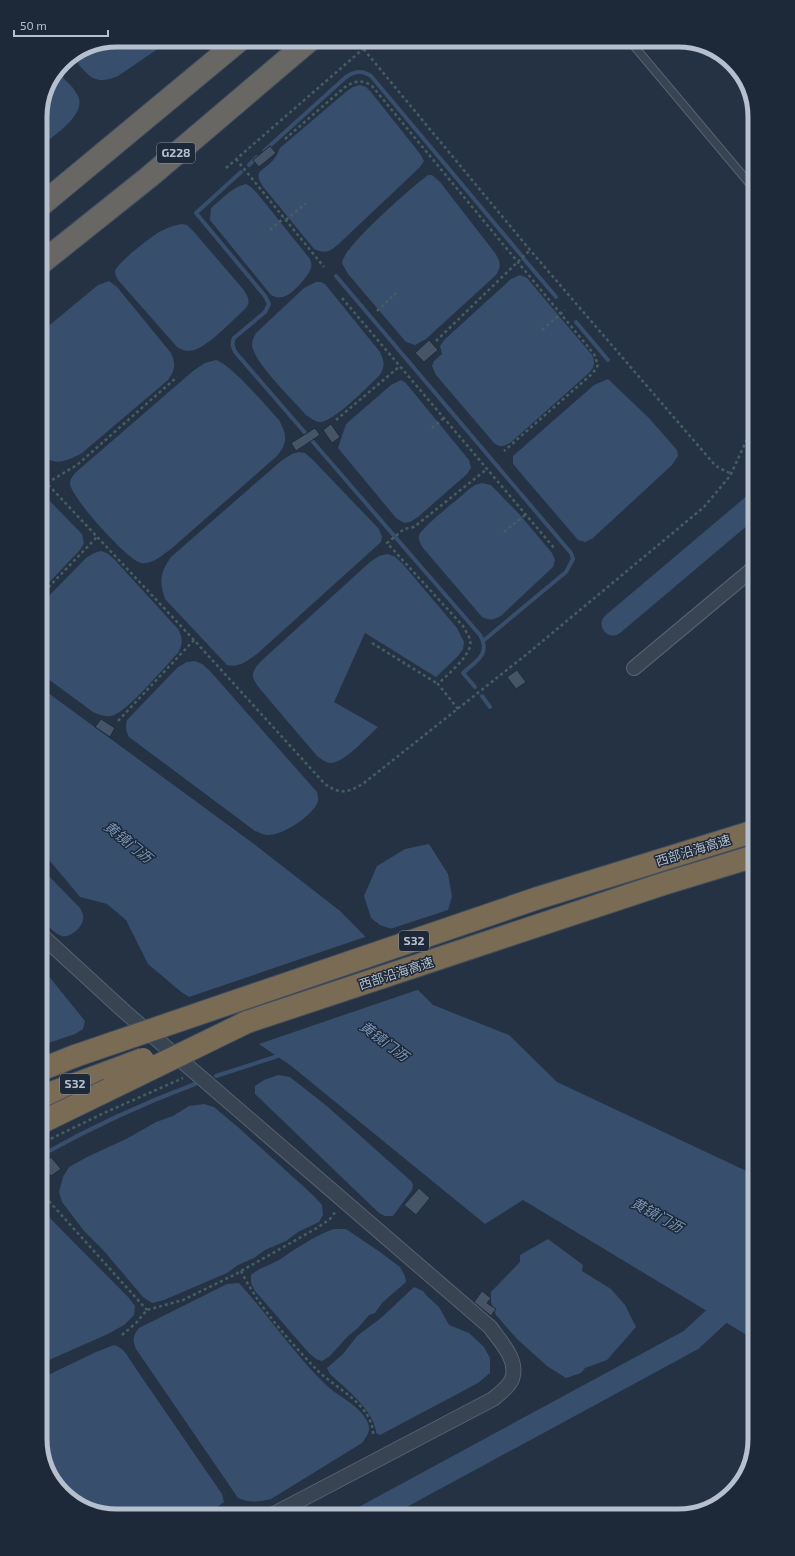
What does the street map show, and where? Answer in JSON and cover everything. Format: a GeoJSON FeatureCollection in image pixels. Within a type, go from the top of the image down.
{"type":"FeatureCollection","features":[{"type":"Feature","properties":{"kind":"highway"},"geometry":{"type":"LineString","coordinates":[[47,200],[232,47]]}},
{"type":"Feature","properties":{"kind":"highway","name":"G228"},"geometry":{"type":"LineString","coordinates":[[47,258],[148,177],[302,47]]}},
{"type":"Feature","properties":{"kind":"highway","name":"西部沿海高速"},"geometry":{"type":"LineString","coordinates":[[47,1067],[75,1056],[538,898],[748,833]]}},
{"type":"Feature","properties":{"kind":"highway","name":"西部沿海高速"},"geometry":{"type":"LineString","coordinates":[[47,1095],[247,1022],[662,884],[748,858]]}},
{"type":"Feature","properties":{"kind":"highway"},"geometry":{"type":"LineString","coordinates":[[47,1120],[247,1022]]}},
{"type":"Feature","properties":{"kind":"highway"},"geometry":{"type":"LineString","coordinates":[[47,1065],[75,1056]]}},
{"type":"Feature","properties":{"kind":"street"},"geometry":{"type":"LineString","coordinates":[[634,668],[748,573]]}},
{"type":"Feature","properties":{"kind":"street"},"geometry":{"type":"LineString","coordinates":[[47,940],[125,1012],[490,1327],[512,1358],[514,1370],[512,1380],[493,1399],[283,1509]]}},
{"type":"Feature","properties":{"kind":"lane"},"geometry":{"type":"LineString","coordinates":[[635,47],[748,182]]}},
{"type":"Feature","properties":{"kind":"path"},"geometry":{"type":"LineString","coordinates":[[226,168],[363,49],[530,250],[714,464],[732,474]]}},
{"type":"Feature","properties":{"kind":"path"},"geometry":{"type":"LineString","coordinates":[[285,139],[351,83],[359,81],[366,82],[372,86],[594,354],[598,364],[593,374],[504,452]]}},
{"type":"Feature","properties":{"kind":"path"},"geometry":{"type":"LineString","coordinates":[[236,159],[324,267]]}},
{"type":"Feature","properties":{"kind":"path"},"geometry":{"type":"LineString","coordinates":[[270,230],[306,202]]}},
{"type":"Feature","properties":{"kind":"path"},"geometry":{"type":"LineString","coordinates":[[436,341],[530,250]]}},
{"type":"Feature","properties":{"kind":"path"},"geometry":{"type":"LineString","coordinates":[[377,310],[396,293]]}},
{"type":"Feature","properties":{"kind":"path"},"geometry":{"type":"LineString","coordinates":[[342,298],[555,549]]}},
{"type":"Feature","properties":{"kind":"path"},"geometry":{"type":"LineString","coordinates":[[542,330],[565,310]]}},
{"type":"Feature","properties":{"kind":"path"},"geometry":{"type":"LineString","coordinates":[[336,420],[400,366]]}},
{"type":"Feature","properties":{"kind":"path"},"geometry":{"type":"LineString","coordinates":[[47,482],[77,465],[177,377]]}},
{"type":"Feature","properties":{"kind":"path"},"geometry":{"type":"LineString","coordinates":[[432,428],[444,418]]}},
{"type":"Feature","properties":{"kind":"path"},"geometry":{"type":"LineString","coordinates":[[47,484],[194,640],[324,783],[332,789],[343,792],[354,789],[364,783],[458,709],[527,654],[704,507],[723,487],[732,474],[748,441]]}},
{"type":"Feature","properties":{"kind":"path"},"geometry":{"type":"LineString","coordinates":[[438,684],[466,655],[470,646],[469,636],[463,626],[387,543],[404,529],[414,527],[487,469]]}},
{"type":"Feature","properties":{"kind":"path"},"geometry":{"type":"LineString","coordinates":[[504,532],[525,514]]}},
{"type":"Feature","properties":{"kind":"path"},"geometry":{"type":"LineString","coordinates":[[47,589],[97,537]]}},
{"type":"Feature","properties":{"kind":"path"},"geometry":{"type":"LineString","coordinates":[[118,721],[194,640]]}},
{"type":"Feature","properties":{"kind":"path"},"geometry":{"type":"LineString","coordinates":[[372,643],[438,684],[458,709]]}},
{"type":"Feature","properties":{"kind":"path"},"geometry":{"type":"LineString","coordinates":[[47,1141],[146,1094],[196,1073]]}},
{"type":"Feature","properties":{"kind":"path"},"geometry":{"type":"LineString","coordinates":[[122,1335],[136,1323],[147,1310],[183,1300],[241,1271],[330,1219],[339,1208],[339,1197]]}},
{"type":"Feature","properties":{"kind":"path"},"geometry":{"type":"LineString","coordinates":[[47,1198],[147,1310]]}},
{"type":"Feature","properties":{"kind":"path"},"geometry":{"type":"LineString","coordinates":[[241,1271],[255,1296],[284,1332],[318,1370],[357,1402],[373,1427],[373,1434]]}},
{"type":"Feature","properties":{"kind":"water"},"geometry":{"type":"Polygon","coordinates":[[[161,47],[118,76],[109,79],[102,80],[91,77],[76,60],[90,52],[103,48],[161,47]]]}},
{"type":"Feature","properties":{"kind":"water"},"geometry":{"type":"Polygon","coordinates":[[[61,76],[74,90],[78,96],[79,103],[78,110],[73,118],[47,141],[48,103],[52,90],[61,76]]]}},
{"type":"Feature","properties":{"kind":"water"},"geometry":{"type":"Polygon","coordinates":[[[360,85],[366,87],[371,92],[421,155],[424,161],[420,167],[338,245],[328,251],[319,251],[314,249],[265,189],[259,178],[259,174],[260,171],[275,158],[280,148],[347,91],[360,85]]]}},
{"type":"Feature","properties":{"kind":"water"},"geometry":{"type":"Polygon","coordinates":[[[428,175],[432,175],[440,182],[495,253],[500,266],[496,275],[426,339],[415,345],[406,342],[348,274],[342,263],[345,255],[365,231],[428,175]]]}},
{"type":"Feature","properties":{"kind":"water"},"geometry":{"type":"Polygon","coordinates":[[[246,184],[257,193],[310,259],[310,272],[295,289],[286,296],[277,297],[271,295],[210,220],[211,208],[236,188],[246,184]]]}},
{"type":"Feature","properties":{"kind":"water"},"geometry":{"type":"Polygon","coordinates":[[[182,224],[187,225],[194,232],[243,289],[249,302],[244,310],[218,334],[203,346],[189,351],[177,347],[118,280],[115,272],[117,267],[122,262],[150,238],[163,230],[182,224]]]}},
{"type":"Feature","properties":{"kind":"water"},"geometry":{"type":"Polygon","coordinates":[[[520,275],[527,278],[592,355],[594,364],[590,372],[509,444],[500,446],[494,443],[436,375],[432,366],[434,361],[442,354],[440,346],[444,340],[511,279],[520,275]]]}},
{"type":"Feature","properties":{"kind":"water"},"geometry":{"type":"Polygon","coordinates":[[[109,281],[117,287],[171,353],[174,361],[172,374],[168,380],[82,453],[60,462],[50,460],[47,458],[47,327],[98,285],[109,281]]]}},
{"type":"Feature","properties":{"kind":"water"},"geometry":{"type":"Polygon","coordinates":[[[316,282],[325,284],[380,352],[384,364],[379,376],[351,403],[334,416],[320,422],[315,421],[306,415],[274,381],[259,360],[252,344],[256,333],[304,288],[316,282]]]}},
{"type":"Feature","properties":{"kind":"water"},"geometry":{"type":"Polygon","coordinates":[[[216,360],[240,378],[279,420],[284,430],[285,442],[277,456],[171,549],[153,561],[141,563],[124,551],[89,514],[73,491],[70,481],[75,473],[193,371],[205,363],[216,360]]]}},
{"type":"Feature","properties":{"kind":"water"},"geometry":{"type":"Polygon","coordinates":[[[608,379],[649,418],[677,450],[678,456],[672,465],[593,538],[585,542],[578,540],[513,464],[513,456],[594,385],[608,379]]]}},
{"type":"Feature","properties":{"kind":"water"},"geometry":{"type":"Polygon","coordinates":[[[401,380],[405,382],[469,460],[471,468],[467,474],[418,517],[410,522],[404,523],[396,518],[338,448],[346,424],[391,385],[401,380]]]}},
{"type":"Feature","properties":{"kind":"water"},"geometry":{"type":"Polygon","coordinates":[[[299,452],[305,453],[313,460],[379,529],[382,537],[381,542],[257,654],[239,665],[227,665],[165,599],[161,582],[163,573],[171,557],[281,461],[292,454],[299,452]]]}},
{"type":"Feature","properties":{"kind":"water"},"geometry":{"type":"Polygon","coordinates":[[[482,483],[491,485],[520,515],[552,553],[555,560],[553,567],[502,615],[492,619],[482,617],[423,548],[419,538],[421,532],[441,513],[468,490],[475,485],[482,483]]]}},
{"type":"Feature","properties":{"kind":"water"},"geometry":{"type":"Polygon","coordinates":[[[47,498],[82,534],[84,543],[80,550],[47,585],[47,498]]]}},
{"type":"Feature","properties":{"kind":"water"},"geometry":{"type":"Polygon","coordinates":[[[101,551],[107,553],[114,559],[178,629],[182,641],[178,653],[146,688],[126,707],[111,716],[93,712],[47,678],[47,598],[86,558],[101,551]]]}},
{"type":"Feature","properties":{"kind":"water"},"geometry":{"type":"Polygon","coordinates":[[[387,554],[394,556],[402,563],[457,628],[464,642],[463,649],[458,656],[436,677],[365,633],[334,702],[378,727],[342,759],[331,763],[327,762],[317,756],[260,689],[253,678],[253,673],[260,662],[370,562],[379,556],[387,554]]]}},
{"type":"Feature","properties":{"kind":"water"},"geometry":{"type":"Polygon","coordinates":[[[195,661],[202,664],[209,670],[317,792],[317,804],[302,820],[295,825],[273,834],[266,835],[255,831],[129,737],[126,729],[127,720],[178,667],[187,662],[195,661]]]}},
{"type":"Feature","properties":{"kind":"water","name":"黄镜门沥"},"geometry":{"type":"Polygon","coordinates":[[[47,692],[254,844],[340,911],[433,1005],[509,1035],[557,1082],[748,1172],[748,1336],[523,1200],[485,1224],[290,1065],[180,991],[148,964],[126,920],[107,904],[80,897],[47,857],[47,692]]]}},
{"type":"Feature","properties":{"kind":"water"},"geometry":{"type":"Polygon","coordinates":[[[429,844],[448,874],[452,896],[447,914],[395,930],[380,925],[371,918],[364,896],[377,866],[405,849],[429,844]]]}},
{"type":"Feature","properties":{"kind":"water"},"geometry":{"type":"Polygon","coordinates":[[[47,874],[80,908],[83,915],[81,926],[72,934],[62,936],[53,931],[47,925],[47,874]]]}},
{"type":"Feature","properties":{"kind":"water"},"geometry":{"type":"Polygon","coordinates":[[[47,974],[85,1021],[83,1029],[75,1034],[47,1044],[47,974]]]}},
{"type":"Feature","properties":{"kind":"water"},"geometry":{"type":"Polygon","coordinates":[[[278,1075],[290,1077],[328,1107],[411,1181],[413,1185],[412,1190],[393,1216],[385,1216],[379,1213],[255,1094],[255,1086],[264,1080],[278,1075]]]}},
{"type":"Feature","properties":{"kind":"water"},"geometry":{"type":"Polygon","coordinates":[[[204,1104],[214,1107],[314,1196],[322,1205],[323,1215],[319,1222],[298,1232],[286,1241],[265,1250],[227,1273],[164,1300],[152,1303],[143,1297],[104,1251],[84,1231],[62,1202],[59,1192],[63,1177],[69,1167],[128,1138],[156,1122],[173,1116],[189,1106],[204,1104]]]}},
{"type":"Feature","properties":{"kind":"water"},"geometry":{"type":"Polygon","coordinates":[[[47,1215],[129,1298],[135,1306],[134,1315],[124,1325],[108,1334],[47,1361],[47,1215]]]}},
{"type":"Feature","properties":{"kind":"water"},"geometry":{"type":"Polygon","coordinates":[[[334,1229],[346,1229],[380,1252],[400,1267],[405,1276],[406,1282],[382,1303],[375,1313],[369,1315],[330,1356],[322,1361],[316,1359],[308,1352],[255,1291],[251,1283],[251,1275],[313,1239],[334,1229]]]}},
{"type":"Feature","properties":{"kind":"water"},"geometry":{"type":"Polygon","coordinates":[[[548,1239],[583,1265],[582,1271],[611,1289],[625,1305],[636,1327],[607,1360],[585,1368],[581,1373],[566,1378],[547,1366],[517,1339],[496,1315],[491,1302],[491,1292],[520,1262],[520,1255],[548,1239]]]}},
{"type":"Feature","properties":{"kind":"water"},"geometry":{"type":"Polygon","coordinates":[[[239,1283],[314,1373],[326,1385],[359,1410],[367,1421],[369,1427],[367,1435],[362,1443],[271,1499],[258,1501],[246,1501],[238,1498],[136,1349],[134,1343],[135,1333],[139,1328],[227,1284],[239,1283]]]}},
{"type":"Feature","properties":{"kind":"water"},"geometry":{"type":"Polygon","coordinates":[[[414,1287],[423,1291],[439,1307],[449,1325],[469,1333],[484,1347],[490,1358],[490,1373],[478,1383],[380,1435],[376,1433],[374,1425],[365,1408],[330,1374],[327,1368],[343,1354],[357,1336],[381,1318],[414,1287]]]}},
{"type":"Feature","properties":{"kind":"water"},"geometry":{"type":"Polygon","coordinates":[[[114,1345],[123,1350],[222,1494],[224,1502],[215,1509],[113,1509],[103,1508],[86,1502],[67,1488],[50,1460],[48,1453],[47,1376],[114,1345]]]}},
{"type":"Feature","properties":{"kind":"pier"},"geometry":{"type":"Polygon","coordinates":[[[451,909],[448,916],[395,932],[387,930],[451,909]]]}},
{"type":"Feature","properties":{"kind":"pier"},"geometry":{"type":"Polygon","coordinates":[[[368,936],[420,989],[256,1045],[186,998],[368,936]]]}},
{"type":"Feature","properties":{"kind":"building"},"geometry":{"type":"Polygon","coordinates":[[[270,146],[276,153],[259,167],[253,160],[270,146]]]}},
{"type":"Feature","properties":{"kind":"building"},"geometry":{"type":"Polygon","coordinates":[[[429,340],[438,350],[424,362],[415,353],[429,340]]]}},
{"type":"Feature","properties":{"kind":"building"},"geometry":{"type":"Polygon","coordinates":[[[331,424],[340,437],[332,443],[323,430],[331,424]]]}},
{"type":"Feature","properties":{"kind":"building"},"geometry":{"type":"Polygon","coordinates":[[[315,428],[320,435],[296,451],[291,443],[315,428]]]}},
{"type":"Feature","properties":{"kind":"building"},"geometry":{"type":"Polygon","coordinates":[[[517,670],[526,682],[516,689],[507,677],[517,670]]]}},
{"type":"Feature","properties":{"kind":"building"},"geometry":{"type":"Polygon","coordinates":[[[101,719],[115,728],[110,737],[95,727],[101,719]]]}},
{"type":"Feature","properties":{"kind":"building"},"geometry":{"type":"Polygon","coordinates":[[[51,1157],[61,1169],[51,1176],[47,1171],[47,1161],[51,1157]]]}},
{"type":"Feature","properties":{"kind":"building"},"geometry":{"type":"Polygon","coordinates":[[[419,1188],[430,1198],[416,1215],[404,1205],[419,1188]]]}},
{"type":"Feature","properties":{"kind":"building"},"geometry":{"type":"Polygon","coordinates":[[[482,1291],[491,1298],[487,1303],[496,1309],[491,1316],[474,1302],[482,1291]]]}},
{"type":"Feature","properties":{"kind":"waterway"},"geometry":{"type":"LineString","coordinates":[[264,151],[346,77],[355,72],[365,73],[371,76],[521,255]]}},
{"type":"Feature","properties":{"kind":"waterway"},"geometry":{"type":"LineString","coordinates":[[249,165],[257,157]]}},
{"type":"Feature","properties":{"kind":"waterway"},"geometry":{"type":"LineString","coordinates":[[241,172],[196,213],[265,296],[269,304],[265,312],[234,338],[234,349],[480,635],[484,647],[483,652],[477,661],[463,673],[475,687]]}},
{"type":"Feature","properties":{"kind":"waterway"},"geometry":{"type":"LineString","coordinates":[[523,258],[556,297]]}},
{"type":"Feature","properties":{"kind":"waterway"},"geometry":{"type":"LineString","coordinates":[[336,276],[571,553],[573,559],[566,572],[483,641]]}},
{"type":"Feature","properties":{"kind":"waterway"},"geometry":{"type":"LineString","coordinates":[[576,322],[608,360]]}},
{"type":"Feature","properties":{"kind":"waterway"},"geometry":{"type":"LineString","coordinates":[[613,624],[748,510]]}},
{"type":"Feature","properties":{"kind":"waterway"},"geometry":{"type":"LineString","coordinates":[[482,696],[490,707]]}},
{"type":"Feature","properties":{"kind":"waterway"},"geometry":{"type":"LineString","coordinates":[[216,1076],[281,1055]]}},
{"type":"Feature","properties":{"kind":"waterway"},"geometry":{"type":"LineString","coordinates":[[47,1152],[116,1117],[195,1084]]}},
{"type":"Feature","properties":{"kind":"waterway"},"geometry":{"type":"LineString","coordinates":[[379,1509],[691,1340],[732,1302]]}}]}
